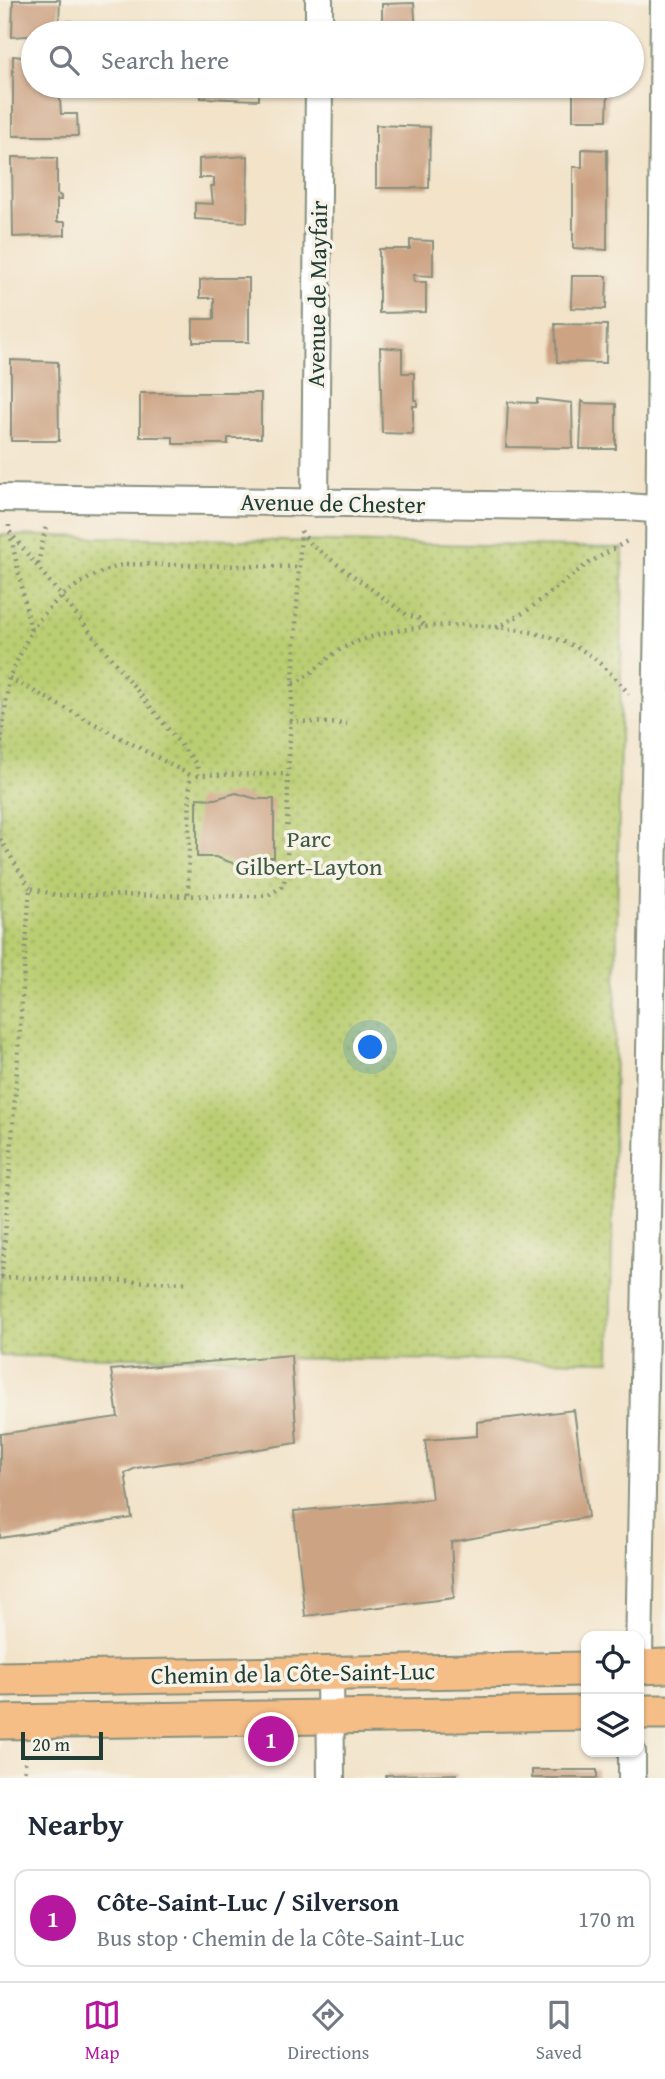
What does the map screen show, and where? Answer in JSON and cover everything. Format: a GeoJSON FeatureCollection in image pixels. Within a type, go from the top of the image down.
{"type":"FeatureCollection","features":[{"type":"Feature","properties":{"kind":"main road"},"geometry":{"type":"LineString","coordinates":[[644,1667],[665,1666]]}},
{"type":"Feature","properties":{"kind":"main road","name":"Chemin de la Côte-Saint-Luc"},"geometry":{"type":"LineString","coordinates":[[0,1679],[581,1669]]}},
{"type":"Feature","properties":{"kind":"main road"},"geometry":{"type":"LineString","coordinates":[[644,1712],[665,1712]]}},
{"type":"Feature","properties":{"kind":"main road","name":"Chemin de la Côte-Saint-Luc"},"geometry":{"type":"LineString","coordinates":[[0,1722],[581,1713]]}},
{"type":"Feature","properties":{"kind":"street"},"geometry":{"type":"LineString","coordinates":[[319,0],[319,21]]}},
{"type":"Feature","properties":{"kind":"street"},"geometry":{"type":"LineString","coordinates":[[640,1631],[662,510],[664,0]]}},
{"type":"Feature","properties":{"kind":"street","name":"Avenue de Mayfair"},"geometry":{"type":"LineString","coordinates":[[315,503],[318,98]]}},
{"type":"Feature","properties":{"kind":"street","name":"Avenue de Chester"},"geometry":{"type":"LineString","coordinates":[[0,498],[662,510]]}},
{"type":"Feature","properties":{"kind":"street"},"geometry":{"type":"LineString","coordinates":[[330,1672],[331,1778]]}},
{"type":"Feature","properties":{"kind":"street"},"geometry":{"type":"LineString","coordinates":[[632,1757],[632,1778]]}},
{"type":"Feature","properties":{"kind":"path"},"geometry":{"type":"LineString","coordinates":[[37,565],[46,526]]}},
{"type":"Feature","properties":{"kind":"path"},"geometry":{"type":"LineString","coordinates":[[31,631],[9,528],[197,765],[198,775]]}},
{"type":"Feature","properties":{"kind":"path"},"geometry":{"type":"LineString","coordinates":[[30,888],[56,895],[269,895],[283,886],[287,870],[290,721],[301,531],[311,545],[407,615],[418,618],[425,626]]}},
{"type":"Feature","properties":{"kind":"path"},"geometry":{"type":"LineString","coordinates":[[496,628],[528,610],[587,564],[629,540]]}},
{"type":"Feature","properties":{"kind":"path"},"geometry":{"type":"LineString","coordinates":[[0,750],[9,678],[31,631],[61,595],[101,571],[125,564],[298,567]]}},
{"type":"Feature","properties":{"kind":"path"},"geometry":{"type":"LineString","coordinates":[[293,683],[350,644],[425,626],[457,625],[552,637],[581,649],[630,695]]}},
{"type":"Feature","properties":{"kind":"path"},"geometry":{"type":"LineString","coordinates":[[9,678],[190,775],[288,774]]}},
{"type":"Feature","properties":{"kind":"path"},"geometry":{"type":"LineString","coordinates":[[290,721],[347,723]]}},
{"type":"Feature","properties":{"kind":"path"},"geometry":{"type":"LineString","coordinates":[[188,895],[190,775]]}},
{"type":"Feature","properties":{"kind":"path"},"geometry":{"type":"LineString","coordinates":[[0,839],[30,888],[1,1278],[189,1283]]}},
{"type":"Feature","properties":{"kind":"path"},"geometry":{"type":"LineString","coordinates":[[24,1778],[26,1743]]}},
{"type":"Feature","properties":{"kind":"green space","name":"Parc Gilbert-Layton"},"geometry":{"type":"Polygon","coordinates":[[[0,535],[623,548],[610,1361],[0,1356],[0,535]]]}},
{"type":"Feature","properties":{"kind":"building"},"geometry":{"type":"Polygon","coordinates":[[[13,0],[60,0],[59,21],[21,21],[21,36],[12,37],[13,0]]]}},
{"type":"Feature","properties":{"kind":"building"},"geometry":{"type":"Polygon","coordinates":[[[414,3],[415,21],[382,21],[382,4],[414,3]]]}},
{"type":"Feature","properties":{"kind":"building"},"geometry":{"type":"Polygon","coordinates":[[[13,56],[21,57],[21,98],[60,98],[61,114],[77,114],[78,136],[13,136],[13,56]]]}},
{"type":"Feature","properties":{"kind":"building"},"geometry":{"type":"Polygon","coordinates":[[[201,98],[259,98],[259,100],[201,98]]]}},
{"type":"Feature","properties":{"kind":"building"},"geometry":{"type":"Polygon","coordinates":[[[573,98],[608,98],[607,120],[573,120],[573,98]]]}},
{"type":"Feature","properties":{"kind":"building"},"geometry":{"type":"Polygon","coordinates":[[[376,125],[430,127],[429,188],[376,188],[376,125]]]}},
{"type":"Feature","properties":{"kind":"building"},"geometry":{"type":"Polygon","coordinates":[[[582,149],[607,150],[607,250],[573,248],[573,167],[582,167],[582,149]]]}},
{"type":"Feature","properties":{"kind":"building"},"geometry":{"type":"Polygon","coordinates":[[[248,156],[247,222],[195,219],[195,203],[213,204],[211,186],[214,186],[214,178],[199,178],[199,159],[248,156]]]}},
{"type":"Feature","properties":{"kind":"building"},"geometry":{"type":"Polygon","coordinates":[[[12,157],[57,158],[57,194],[61,196],[61,200],[57,200],[57,222],[65,222],[65,235],[13,237],[12,157]]]}},
{"type":"Feature","properties":{"kind":"building"},"geometry":{"type":"Polygon","coordinates":[[[410,240],[433,241],[433,276],[413,275],[414,282],[426,282],[426,312],[379,313],[379,249],[410,249],[410,240]]]}},
{"type":"Feature","properties":{"kind":"building"},"geometry":{"type":"Polygon","coordinates":[[[572,276],[607,276],[606,309],[571,308],[572,276]]]}},
{"type":"Feature","properties":{"kind":"building"},"geometry":{"type":"Polygon","coordinates":[[[249,278],[249,342],[193,342],[193,319],[214,319],[214,298],[200,298],[200,280],[249,278]]]}},
{"type":"Feature","properties":{"kind":"building"},"geometry":{"type":"Polygon","coordinates":[[[555,324],[607,325],[606,363],[557,362],[555,324]]]}},
{"type":"Feature","properties":{"kind":"building"},"geometry":{"type":"Polygon","coordinates":[[[380,347],[402,349],[402,373],[414,373],[414,400],[417,400],[417,406],[413,406],[413,434],[382,433],[380,347]]]}},
{"type":"Feature","properties":{"kind":"building"},"geometry":{"type":"Polygon","coordinates":[[[11,360],[58,362],[59,441],[11,441],[11,360]]]}},
{"type":"Feature","properties":{"kind":"building"},"geometry":{"type":"Polygon","coordinates":[[[140,393],[261,393],[261,438],[228,438],[228,444],[173,444],[173,437],[140,437],[140,393]]]}},
{"type":"Feature","properties":{"kind":"building"},"geometry":{"type":"Polygon","coordinates":[[[537,399],[572,403],[573,448],[506,447],[508,402],[537,403],[537,399]]]}},
{"type":"Feature","properties":{"kind":"building"},"geometry":{"type":"Polygon","coordinates":[[[582,401],[616,404],[616,449],[580,449],[582,401]]]}},
{"type":"Feature","properties":{"kind":"building"},"geometry":{"type":"Polygon","coordinates":[[[236,793],[257,799],[274,799],[274,857],[257,857],[235,864],[216,857],[197,857],[197,798],[215,799],[236,793]]]}},
{"type":"Feature","properties":{"kind":"building"},"geometry":{"type":"Polygon","coordinates":[[[291,1355],[297,1443],[136,1468],[125,1473],[132,1518],[0,1538],[0,1434],[118,1417],[111,1370],[291,1355]]]}},
{"type":"Feature","properties":{"kind":"building"},"geometry":{"type":"Polygon","coordinates":[[[574,1410],[588,1517],[451,1542],[454,1598],[305,1616],[294,1511],[432,1499],[425,1440],[477,1436],[477,1422],[574,1410]]]}},
{"type":"Feature","properties":{"kind":"building"},"geometry":{"type":"Polygon","coordinates":[[[532,1770],[597,1770],[597,1778],[532,1778],[532,1770]]]}},
{"type":"Feature","properties":{"kind":"building"},"geometry":{"type":"Polygon","coordinates":[[[457,1774],[457,1778],[386,1778],[386,1775],[457,1774]]]}},
{"type":"Feature","properties":{"kind":"place","name":"Côte-Saint-Luc / Silverson"},"geometry":{"type":"Point","coordinates":[271,1739]}}]}
